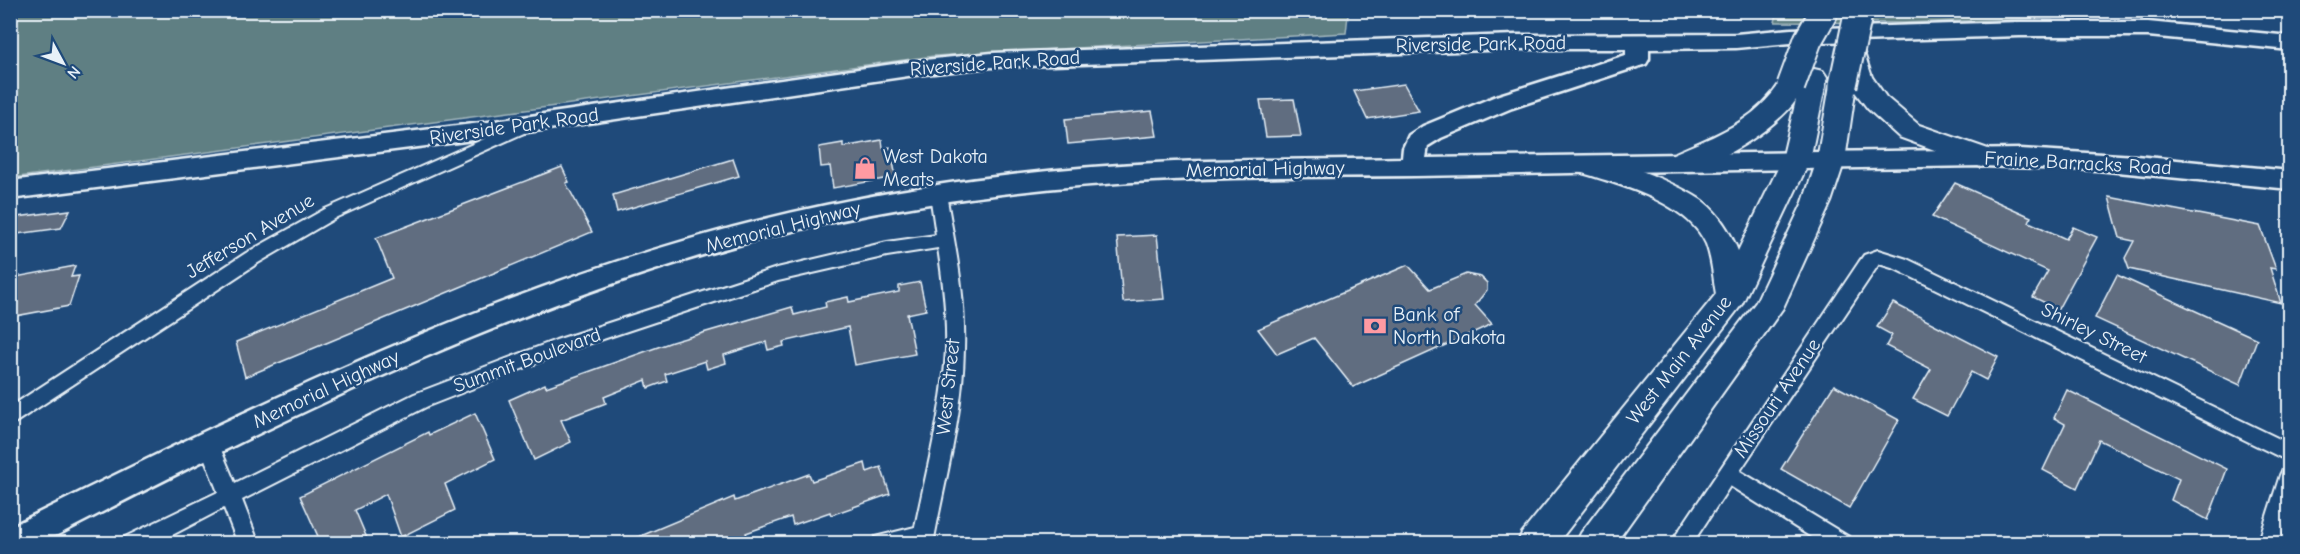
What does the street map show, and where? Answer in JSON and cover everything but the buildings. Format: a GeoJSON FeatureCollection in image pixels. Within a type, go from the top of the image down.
{"type":"FeatureCollection","features":[{"type":"Feature","properties":{"kind":"main road"},"geometry":{"type":"LineString","coordinates":[[1796,160],[1802,81],[1808,40],[1826,10]]}},
{"type":"Feature","properties":{"kind":"main road"},"geometry":{"type":"LineString","coordinates":[[1830,160],[1859,10]]}},
{"type":"Feature","properties":{"kind":"main road","name":"Riverside Park Road"},"geometry":{"type":"LineString","coordinates":[[10,190],[530,124],[915,68],[992,60],[1269,49],[1736,41],[1791,36],[1988,30],[2148,29],[2289,43]]}},
{"type":"Feature","properties":{"kind":"main road"},"geometry":{"type":"LineString","coordinates":[[1413,166],[1418,141],[1432,132],[1504,102],[1619,67],[1638,59],[1637,41]]}},
{"type":"Feature","properties":{"kind":"main road"},"geometry":{"type":"LineString","coordinates":[[1851,47],[1859,79],[1876,103],[1909,131],[1982,157]]}},
{"type":"Feature","properties":{"kind":"main road"},"geometry":{"type":"LineString","coordinates":[[1683,161],[1750,129],[1776,110],[1802,81]]}},
{"type":"Feature","properties":{"kind":"main road","name":"Fraine Barracks Road"},"geometry":{"type":"LineString","coordinates":[[1830,160],[2045,157],[2289,180]]}},
{"type":"Feature","properties":{"kind":"main road","name":"West Main Avenue"},"geometry":{"type":"LineString","coordinates":[[1535,543],[1731,296],[1796,160]]}},
{"type":"Feature","properties":{"kind":"main road","name":"Memorial Highway"},"geometry":{"type":"LineString","coordinates":[[10,543],[289,404],[395,357],[570,287],[777,226],[858,208],[938,194],[1054,179],[1173,171],[1830,160]]}},
{"type":"Feature","properties":{"kind":"main road","name":"West Main Avenue"},"geometry":{"type":"LineString","coordinates":[[1594,543],[1768,308],[1817,202],[1830,160]]}},
{"type":"Feature","properties":{"kind":"main road"},"geometry":{"type":"LineString","coordinates":[[1586,164],[1658,189],[1691,208],[1704,219],[1717,235],[1726,258],[1731,296]]}},
{"type":"Feature","properties":{"kind":"street","name":"Jefferson Avenue"},"geometry":{"type":"LineString","coordinates":[[10,418],[252,258],[321,218],[530,124]]}},
{"type":"Feature","properties":{"kind":"street","name":"West Street"},"geometry":{"type":"LineString","coordinates":[[923,539],[951,400],[953,371],[954,330],[938,194]]}},
{"type":"Feature","properties":{"kind":"street","name":"Summit Boulevard"},"geometry":{"type":"LineString","coordinates":[[133,543],[421,400],[562,345],[777,275],[887,249],[945,240]]}},
{"type":"Feature","properties":{"kind":"street","name":"Shirley Street"},"geometry":{"type":"LineString","coordinates":[[1878,257],[1888,258],[1910,268],[2289,454]]}},
{"type":"Feature","properties":{"kind":"street","name":"Missouri Avenue"},"geometry":{"type":"LineString","coordinates":[[1680,543],[1865,267],[1870,260],[1878,257]]}},
{"type":"Feature","properties":{"kind":"street"},"geometry":{"type":"LineString","coordinates":[[209,444],[249,543]]}},
{"type":"Feature","properties":{"kind":"street"},"geometry":{"type":"LineString","coordinates":[[1727,474],[1841,543]]}},
{"type":"Feature","properties":{"kind":"street"},"geometry":{"type":"LineString","coordinates":[[2268,543],[2289,475]]}},
{"type":"Feature","properties":{"kind":"street"},"geometry":{"type":"LineString","coordinates":[[883,543],[923,539]]}},
{"type":"Feature","properties":{"kind":"green space"},"geometry":{"type":"Polygon","coordinates":[[[1342,10],[1348,15],[1346,33],[934,56],[11,178],[11,11],[1342,10]]]}},
{"type":"Feature","properties":{"kind":"green space"},"geometry":{"type":"Polygon","coordinates":[[[1778,10],[2047,10],[2052,18],[1902,23],[1775,22],[1778,10]]]}},
{"type":"Feature","properties":{"kind":"place","name":"West Dakota Meats"},"geometry":{"type":"Point","coordinates":[865,168]}},
{"type":"Feature","properties":{"kind":"place","name":"Bank of North Dakota"},"geometry":{"type":"Point","coordinates":[1375,326]}}]}
